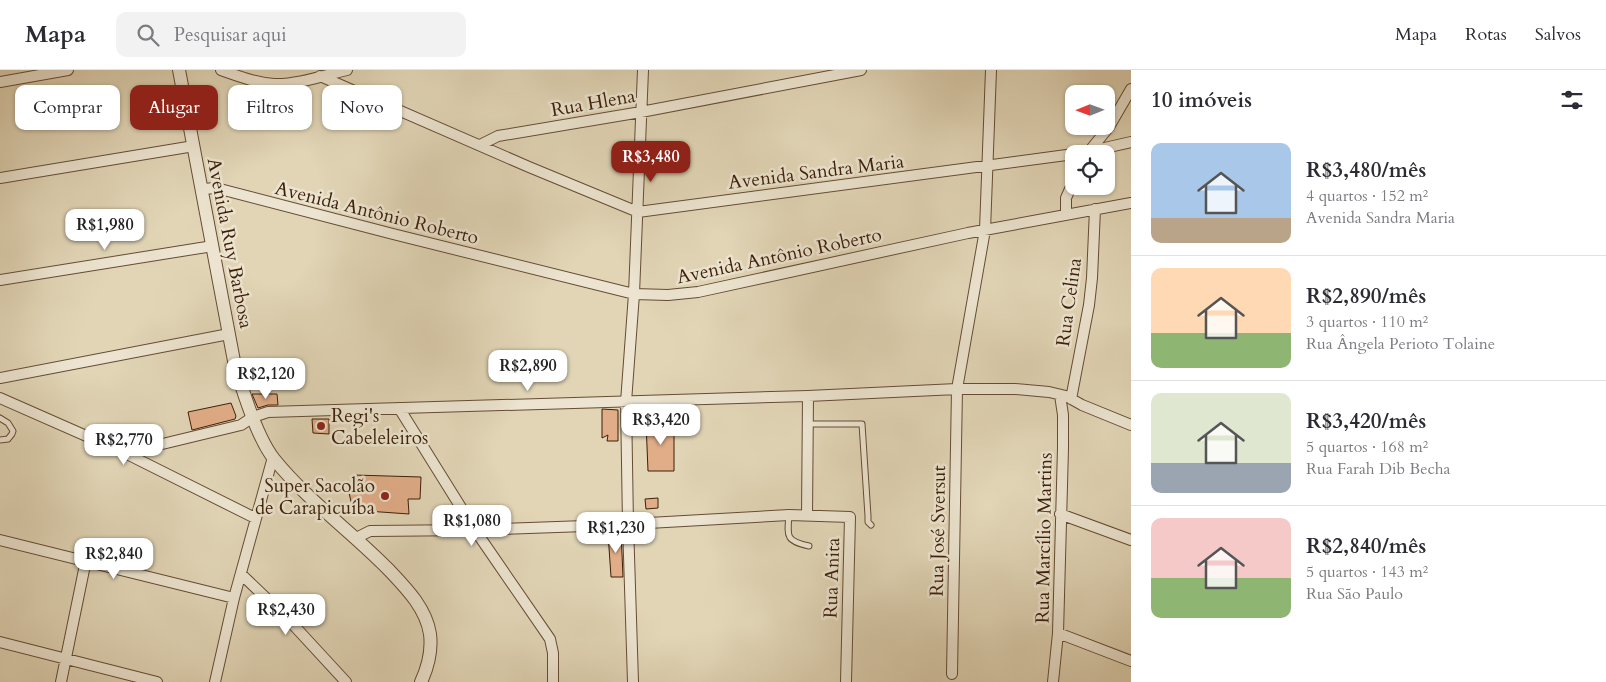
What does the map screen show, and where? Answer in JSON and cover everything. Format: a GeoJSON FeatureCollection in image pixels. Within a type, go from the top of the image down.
{"type":"FeatureCollection","features":[{"type":"Feature","properties":{"kind":"street"},"geometry":{"type":"LineString","coordinates":[[0,82],[68,70]]}},
{"type":"Feature","properties":{"kind":"street","name":"Avenida Ruy Barbosa"},"geometry":{"type":"LineString","coordinates":[[179,70],[239,381],[253,417],[273,457],[287,474],[405,586],[416,601],[430,633],[430,655],[426,672],[421,682]]}},
{"type":"Feature","properties":{"kind":"street"},"geometry":{"type":"LineString","coordinates":[[221,70],[274,84],[348,70]]}},
{"type":"Feature","properties":{"kind":"street"},"geometry":{"type":"LineString","coordinates":[[633,682],[626,402],[634,294],[643,70]]}},
{"type":"Feature","properties":{"kind":"street","name":"Rua Hlena"},"geometry":{"type":"LineString","coordinates":[[480,145],[498,136],[641,112],[861,70]]}},
{"type":"Feature","properties":{"kind":"street","name":"Rua José Sversut"},"geometry":{"type":"LineString","coordinates":[[952,674],[957,389],[985,230],[991,70]]}},
{"type":"Feature","properties":{"kind":"street"},"geometry":{"type":"LineString","coordinates":[[320,76],[638,212]]}},
{"type":"Feature","properties":{"kind":"street"},"geometry":{"type":"LineString","coordinates":[[1094,145],[1109,127],[1131,89]]}},
{"type":"Feature","properties":{"kind":"street","name":"Avenida Sandra Maria"},"geometry":{"type":"LineString","coordinates":[[1115,146],[1131,142]]}},
{"type":"Feature","properties":{"kind":"street"},"geometry":{"type":"LineString","coordinates":[[0,178],[194,146]]}},
{"type":"Feature","properties":{"kind":"street","name":"Avenida Sandra Maria"},"geometry":{"type":"LineString","coordinates":[[638,212],[1065,155]]}},
{"type":"Feature","properties":{"kind":"street","name":"Avenida Antônio Roberto"},"geometry":{"type":"LineString","coordinates":[[202,189],[216,188],[634,294],[668,295],[698,292],[985,230],[1131,202]]}},
{"type":"Feature","properties":{"kind":"street"},"geometry":{"type":"LineString","coordinates":[[1066,215],[1067,195]]}},
{"type":"Feature","properties":{"kind":"street","name":"Rua Celina"},"geometry":{"type":"LineString","coordinates":[[1071,399],[1089,305],[1095,210]]}},
{"type":"Feature","properties":{"kind":"street"},"geometry":{"type":"LineString","coordinates":[[0,280],[213,246]]}},
{"type":"Feature","properties":{"kind":"street"},"geometry":{"type":"LineString","coordinates":[[0,378],[229,334]]}},
{"type":"Feature","properties":{"kind":"street"},"geometry":{"type":"LineString","coordinates":[[125,453],[241,425],[253,417],[268,412],[808,396],[957,389],[1034,390],[1060,395],[1131,425]]}},
{"type":"Feature","properties":{"kind":"street","name":"Rua Marcílio Martins"},"geometry":{"type":"LineString","coordinates":[[1053,682],[1058,633],[1063,415],[1060,395]]}},
{"type":"Feature","properties":{"kind":"street"},"geometry":{"type":"LineString","coordinates":[[356,538],[370,530],[475,530],[789,515],[807,516],[808,396]]}},
{"type":"Feature","properties":{"kind":"street"},"geometry":{"type":"LineString","coordinates":[[0,398],[125,453],[255,518]]}},
{"type":"Feature","properties":{"kind":"street"},"geometry":{"type":"LineString","coordinates":[[399,408],[475,530],[550,639],[553,654],[553,682]]}},
{"type":"Feature","properties":{"kind":"street"},"geometry":{"type":"LineString","coordinates":[[215,682],[234,598],[273,457]]}},
{"type":"Feature","properties":{"kind":"street"},"geometry":{"type":"LineString","coordinates":[[1060,514],[1131,540]]}},
{"type":"Feature","properties":{"kind":"street","name":"Rua Anita"},"geometry":{"type":"LineString","coordinates":[[807,516],[850,517],[846,682]]}},
{"type":"Feature","properties":{"kind":"street"},"geometry":{"type":"LineString","coordinates":[[0,540],[234,598]]}},
{"type":"Feature","properties":{"kind":"street"},"geometry":{"type":"LineString","coordinates":[[61,682],[86,560]]}},
{"type":"Feature","properties":{"kind":"street"},"geometry":{"type":"LineString","coordinates":[[241,574],[287,618],[346,682]]}},
{"type":"Feature","properties":{"kind":"street"},"geometry":{"type":"LineString","coordinates":[[1058,633],[1131,661]]}},
{"type":"Feature","properties":{"kind":"street"},"geometry":{"type":"LineString","coordinates":[[0,642],[157,682]]}},
{"type":"Feature","properties":{"kind":"lane"},"geometry":{"type":"LineString","coordinates":[[0,418],[8,423],[13,431],[8,439],[0,440]]}},
{"type":"Feature","properties":{"kind":"lane"},"geometry":{"type":"LineString","coordinates":[[808,424],[862,424],[868,522],[871,525]]}},
{"type":"Feature","properties":{"kind":"lane"},"geometry":{"type":"LineString","coordinates":[[789,515],[788,535],[791,540],[795,543],[809,546]]}},
{"type":"Feature","properties":{"kind":"building"},"geometry":{"type":"Polygon","coordinates":[[[252,394],[277,394],[278,405],[258,408],[252,394]]]}},
{"type":"Feature","properties":{"kind":"building"},"geometry":{"type":"Polygon","coordinates":[[[231,403],[236,416],[235,419],[192,430],[188,412],[231,403]]]}},
{"type":"Feature","properties":{"kind":"building"},"geometry":{"type":"Polygon","coordinates":[[[602,409],[618,410],[618,441],[607,441],[608,435],[602,438],[602,409]]]}},
{"type":"Feature","properties":{"kind":"building","name":"Regi's Cabeleleiros"},"geometry":{"type":"Polygon","coordinates":[[[312,419],[329,419],[329,434],[313,433],[312,419]]]}},
{"type":"Feature","properties":{"kind":"building"},"geometry":{"type":"Polygon","coordinates":[[[674,420],[674,471],[648,471],[646,422],[659,423],[674,420]]]}},
{"type":"Feature","properties":{"kind":"building","name":"Super Sacolão de Carapicuíba"},"geometry":{"type":"Polygon","coordinates":[[[354,475],[421,477],[420,499],[408,499],[409,514],[353,510],[349,493],[354,475]]]}},
{"type":"Feature","properties":{"kind":"building"},"geometry":{"type":"Polygon","coordinates":[[[658,498],[658,508],[646,509],[645,499],[658,498]]]}},
{"type":"Feature","properties":{"kind":"building"},"geometry":{"type":"Polygon","coordinates":[[[621,531],[623,577],[611,577],[608,533],[621,531]]]}},
{"type":"Feature","properties":{"kind":"place","name":"Regi's Cabeleleiros"},"geometry":{"type":"Point","coordinates":[321,426]}},
{"type":"Feature","properties":{"kind":"place","name":"Super Sacolão de Carapicuíba"},"geometry":{"type":"Point","coordinates":[385,496]}}]}
